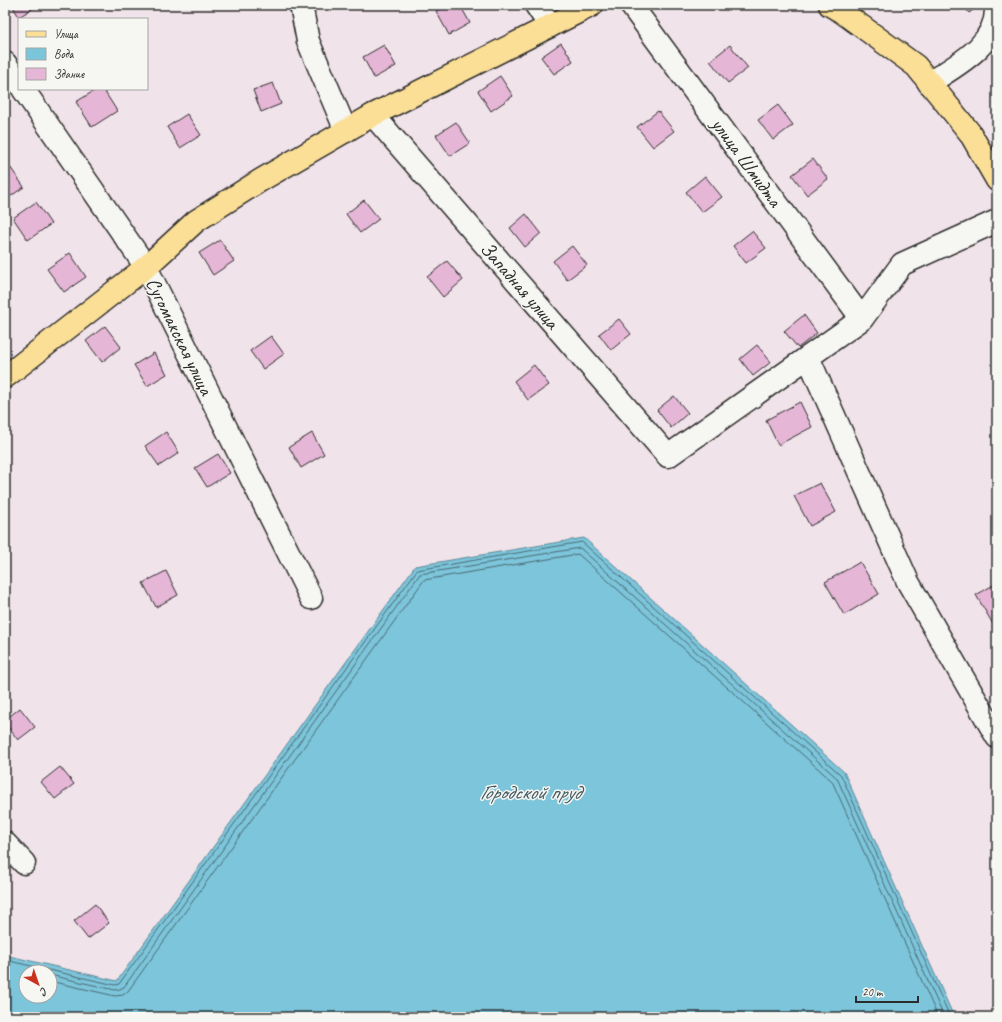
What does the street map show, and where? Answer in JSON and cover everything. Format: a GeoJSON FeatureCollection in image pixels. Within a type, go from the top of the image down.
{"type":"FeatureCollection","features":[{"type":"Feature","properties":{"kind":"main road"},"geometry":{"type":"LineString","coordinates":[[5,377],[146,267],[196,221],[261,180],[373,115],[592,5]]}},
{"type":"Feature","properties":{"kind":"main road"},"geometry":{"type":"LineString","coordinates":[[830,5],[842,12],[916,66],[970,132],[997,180]]}},
{"type":"Feature","properties":{"kind":"street"},"geometry":{"type":"LineString","coordinates":[[301,5],[308,41],[346,131]]}},
{"type":"Feature","properties":{"kind":"street"},"geometry":{"type":"LineString","coordinates":[[536,5],[550,26]]}},
{"type":"Feature","properties":{"kind":"street","name":"улица Шмидта"},"geometry":{"type":"LineString","coordinates":[[631,5],[862,319]]}},
{"type":"Feature","properties":{"kind":"street"},"geometry":{"type":"LineString","coordinates":[[929,83],[968,57],[983,44],[992,29],[997,13],[996,5]]}},
{"type":"Feature","properties":{"kind":"street"},"geometry":{"type":"LineString","coordinates":[[5,63],[18,82]]}},
{"type":"Feature","properties":{"kind":"street","name":"Сугомакская улица"},"geometry":{"type":"LineString","coordinates":[[24,90],[146,267],[311,598]]}},
{"type":"Feature","properties":{"kind":"street","name":"Западная улица"},"geometry":{"type":"LineString","coordinates":[[373,115],[668,456],[808,357]]}},
{"type":"Feature","properties":{"kind":"street"},"geometry":{"type":"LineString","coordinates":[[997,221],[902,264],[862,319],[808,357],[908,582],[997,737]]}},
{"type":"Feature","properties":{"kind":"street"},"geometry":{"type":"LineString","coordinates":[[5,843],[24,863]]}},
{"type":"Feature","properties":{"kind":"water","name":"Городской пруд"},"geometry":{"type":"Polygon","coordinates":[[[584,538],[844,772],[954,1017],[5,1017],[5,955],[44,964],[18,964],[18,1004],[58,1004],[58,967],[117,981],[415,566],[584,538]]]}},
{"type":"Feature","properties":{"kind":"building"},"geometry":{"type":"Polygon","coordinates":[[[12,5],[38,5],[19,17],[12,5]]]}},
{"type":"Feature","properties":{"kind":"building"},"geometry":{"type":"Polygon","coordinates":[[[447,5],[460,5],[470,23],[449,35],[436,11],[447,5]]]}},
{"type":"Feature","properties":{"kind":"building"},"geometry":{"type":"Polygon","coordinates":[[[963,5],[980,5],[969,13],[963,5]]]}},
{"type":"Feature","properties":{"kind":"building"},"geometry":{"type":"Polygon","coordinates":[[[561,43],[573,61],[554,74],[541,57],[561,43]]]}},
{"type":"Feature","properties":{"kind":"building"},"geometry":{"type":"Polygon","coordinates":[[[384,45],[396,66],[374,78],[363,57],[384,45]]]}},
{"type":"Feature","properties":{"kind":"building"},"geometry":{"type":"Polygon","coordinates":[[[730,45],[748,68],[728,83],[710,61],[730,45]]]}},
{"type":"Feature","properties":{"kind":"building"},"geometry":{"type":"Polygon","coordinates":[[[500,76],[513,96],[491,111],[478,91],[500,76]]]}},
{"type":"Feature","properties":{"kind":"building"},"geometry":{"type":"Polygon","coordinates":[[[273,83],[281,104],[261,112],[253,90],[273,83]]]}},
{"type":"Feature","properties":{"kind":"building"},"geometry":{"type":"Polygon","coordinates":[[[95,90],[104,90],[117,111],[92,127],[76,102],[95,90]]]}},
{"type":"Feature","properties":{"kind":"building"},"geometry":{"type":"Polygon","coordinates":[[[778,105],[793,125],[773,140],[758,120],[778,105]]]}},
{"type":"Feature","properties":{"kind":"building"},"geometry":{"type":"Polygon","coordinates":[[[658,111],[674,131],[653,147],[637,127],[658,111]]]}},
{"type":"Feature","properties":{"kind":"building"},"geometry":{"type":"Polygon","coordinates":[[[187,114],[201,135],[180,148],[167,127],[187,114]]]}},
{"type":"Feature","properties":{"kind":"building"},"geometry":{"type":"Polygon","coordinates":[[[456,122],[470,143],[450,156],[436,135],[456,122]]]}},
{"type":"Feature","properties":{"kind":"building"},"geometry":{"type":"Polygon","coordinates":[[[813,159],[828,179],[807,195],[792,175],[813,159]]]}},
{"type":"Feature","properties":{"kind":"building"},"geometry":{"type":"Polygon","coordinates":[[[8,164],[24,187],[5,200],[5,166],[8,164]]]}},
{"type":"Feature","properties":{"kind":"building"},"geometry":{"type":"Polygon","coordinates":[[[705,176],[722,197],[702,212],[686,192],[705,176]]]}},
{"type":"Feature","properties":{"kind":"building"},"geometry":{"type":"Polygon","coordinates":[[[364,200],[379,219],[360,233],[346,214],[364,200]]]}},
{"type":"Feature","properties":{"kind":"building"},"geometry":{"type":"Polygon","coordinates":[[[36,202],[51,224],[28,240],[13,218],[36,202]]]}},
{"type":"Feature","properties":{"kind":"building"},"geometry":{"type":"Polygon","coordinates":[[[526,214],[541,233],[525,247],[510,228],[526,214]]]}},
{"type":"Feature","properties":{"kind":"building"},"geometry":{"type":"Polygon","coordinates":[[[752,231],[766,248],[746,263],[733,246],[752,231]]]}},
{"type":"Feature","properties":{"kind":"building"},"geometry":{"type":"Polygon","coordinates":[[[220,240],[234,261],[213,275],[199,253],[220,240]]]}},
{"type":"Feature","properties":{"kind":"building"},"geometry":{"type":"Polygon","coordinates":[[[572,246],[587,265],[567,280],[553,261],[572,246]]]}},
{"type":"Feature","properties":{"kind":"building"},"geometry":{"type":"Polygon","coordinates":[[[70,253],[86,277],[64,292],[47,269],[70,253]]]}},
{"type":"Feature","properties":{"kind":"building"},"geometry":{"type":"Polygon","coordinates":[[[447,261],[463,280],[443,297],[427,277],[447,261]]]}},
{"type":"Feature","properties":{"kind":"building"},"geometry":{"type":"Polygon","coordinates":[[[804,315],[817,333],[798,348],[784,331],[804,315]]]}},
{"type":"Feature","properties":{"kind":"building"},"geometry":{"type":"Polygon","coordinates":[[[619,319],[631,334],[611,350],[599,334],[619,319]]]}},
{"type":"Feature","properties":{"kind":"building"},"geometry":{"type":"Polygon","coordinates":[[[105,326],[121,347],[102,362],[86,341],[105,326]]]}},
{"type":"Feature","properties":{"kind":"building"},"geometry":{"type":"Polygon","coordinates":[[[271,336],[284,354],[263,369],[250,351],[271,336]]]}},
{"type":"Feature","properties":{"kind":"building"},"geometry":{"type":"Polygon","coordinates":[[[757,345],[771,362],[753,376],[740,359],[757,345]]]}},
{"type":"Feature","properties":{"kind":"building"},"geometry":{"type":"Polygon","coordinates":[[[154,353],[167,374],[147,386],[134,365],[154,353]]]}},
{"type":"Feature","properties":{"kind":"building"},"geometry":{"type":"Polygon","coordinates":[[[534,365],[549,385],[528,400],[514,381],[534,365]]]}},
{"type":"Feature","properties":{"kind":"building"},"geometry":{"type":"Polygon","coordinates":[[[674,396],[688,413],[671,428],[657,410],[674,396]]]}},
{"type":"Feature","properties":{"kind":"building"},"geometry":{"type":"Polygon","coordinates":[[[800,402],[812,427],[778,445],[766,420],[800,402]]]}},
{"type":"Feature","properties":{"kind":"building"},"geometry":{"type":"Polygon","coordinates":[[[166,432],[179,453],[159,466],[145,446],[166,432]]]}},
{"type":"Feature","properties":{"kind":"building"},"geometry":{"type":"Polygon","coordinates":[[[312,433],[324,454],[301,468],[289,447],[312,433]]]}},
{"type":"Feature","properties":{"kind":"building"},"geometry":{"type":"Polygon","coordinates":[[[218,454],[230,473],[207,487],[195,468],[218,454]]]}},
{"type":"Feature","properties":{"kind":"building"},"geometry":{"type":"Polygon","coordinates":[[[820,483],[836,512],[810,526],[794,496],[820,483]]]}},
{"type":"Feature","properties":{"kind":"building"},"geometry":{"type":"Polygon","coordinates":[[[860,562],[879,594],[844,615],[825,582],[860,562]]]}},
{"type":"Feature","properties":{"kind":"building"},"geometry":{"type":"Polygon","coordinates":[[[166,571],[178,595],[156,607],[143,583],[166,571]]]}},
{"type":"Feature","properties":{"kind":"building"},"geometry":{"type":"Polygon","coordinates":[[[997,583],[997,631],[976,595],[997,583]]]}},
{"type":"Feature","properties":{"kind":"building"},"geometry":{"type":"Polygon","coordinates":[[[20,708],[35,727],[18,740],[5,723],[5,720],[20,708]]]}},
{"type":"Feature","properties":{"kind":"building"},"geometry":{"type":"Polygon","coordinates":[[[60,767],[74,784],[55,799],[41,782],[60,767]]]}},
{"type":"Feature","properties":{"kind":"building"},"geometry":{"type":"Polygon","coordinates":[[[95,904],[109,923],[88,939],[74,921],[95,904]]]}}]}
